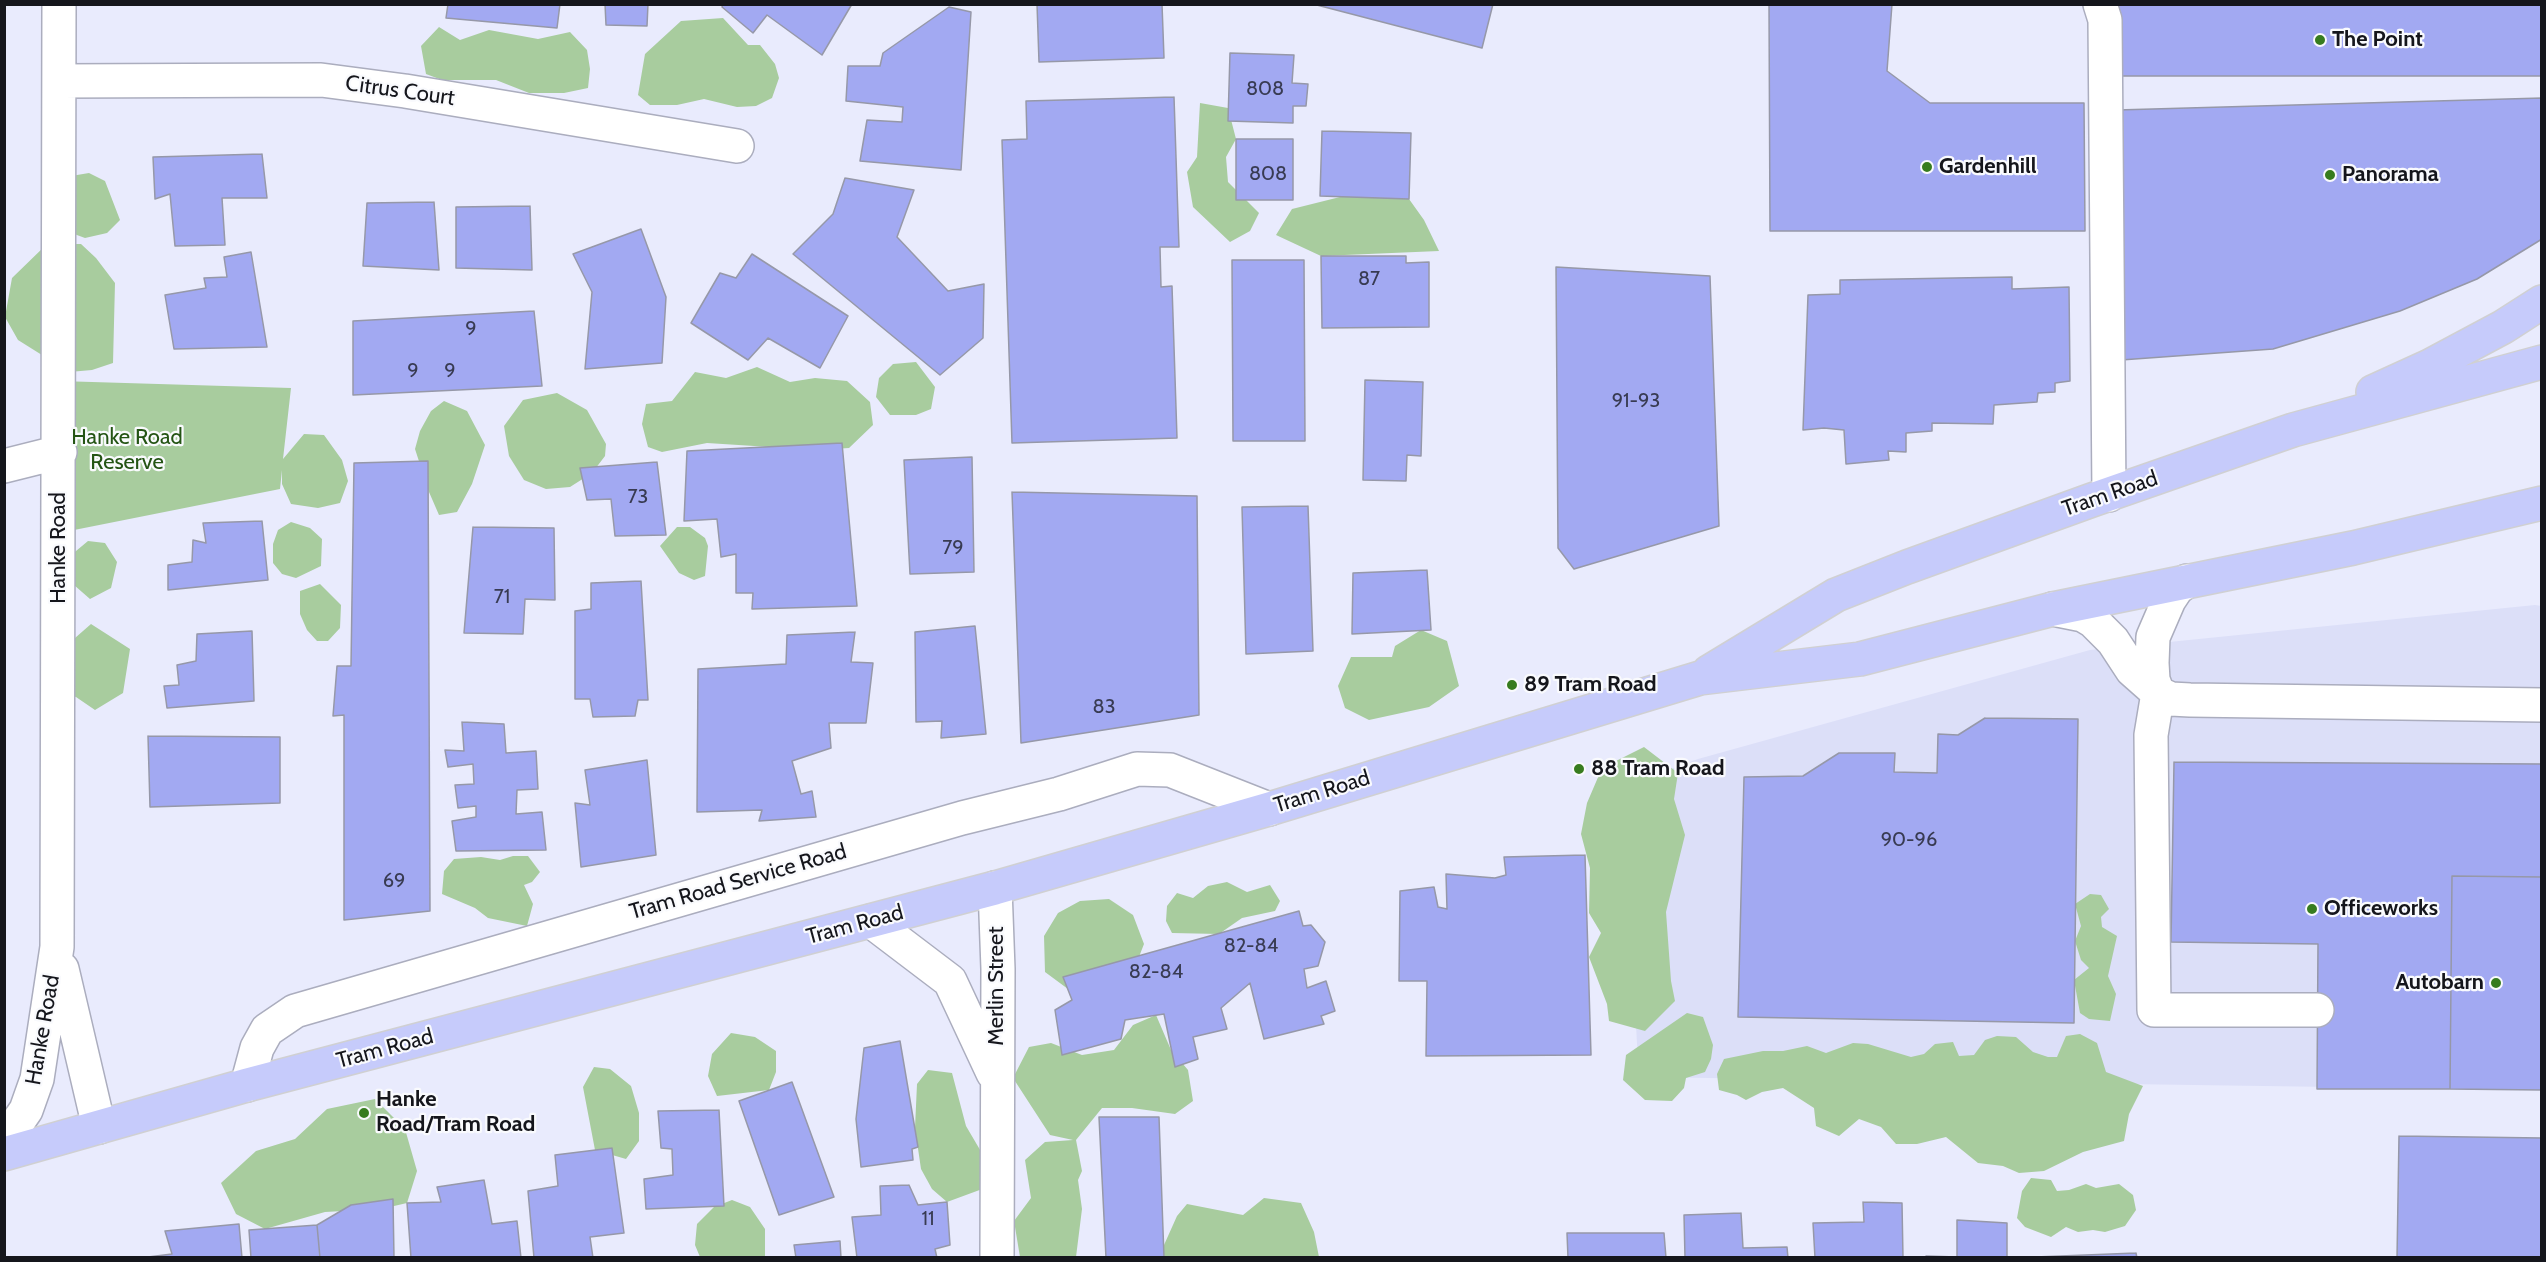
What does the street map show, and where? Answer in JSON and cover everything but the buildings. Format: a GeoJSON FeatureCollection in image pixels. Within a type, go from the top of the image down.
{"type":"FeatureCollection","features":[{"type":"Feature","properties":{"kind":"main road"},"geometry":{"type":"LineString","coordinates":[[2293,430],[2430,366],[2503,327],[2541,302]]}},
{"type":"Feature","properties":{"kind":"main road","name":"Tram Road"},"geometry":{"type":"LineString","coordinates":[[1700,678],[1836,595],[2048,515],[2293,430],[2541,362]]}},
{"type":"Feature","properties":{"kind":"main road","name":"Tram Road"},"geometry":{"type":"LineString","coordinates":[[4,1154],[247,1085],[995,888],[1269,809],[1700,678],[1860,659],[2052,609],[2353,548],[2440,525],[2541,503]]}},
{"type":"Feature","properties":{"kind":"main road"},"geometry":{"type":"LineString","coordinates":[[2507,512],[2541,511]]}},
{"type":"Feature","properties":{"kind":"street","name":"Hanke Road"},"geometry":{"type":"LineString","coordinates":[[4,1142],[26,1110],[37,1079],[57,947],[60,452],[59,4]]}},
{"type":"Feature","properties":{"kind":"street"},"geometry":{"type":"LineString","coordinates":[[2100,4],[2105,20],[2109,495]]}},
{"type":"Feature","properties":{"kind":"street","name":"Citrus Court"},"geometry":{"type":"LineString","coordinates":[[59,81],[321,80],[417,93],[737,146]]}},
{"type":"Feature","properties":{"kind":"street"},"geometry":{"type":"LineString","coordinates":[[4,466],[60,452]]}},
{"type":"Feature","properties":{"kind":"street"},"geometry":{"type":"LineString","coordinates":[[2187,581],[2176,588],[2153,637],[2153,680],[2158,693],[2151,735],[2154,1010],[2317,1010]]}},
{"type":"Feature","properties":{"kind":"street"},"geometry":{"type":"LineString","coordinates":[[2052,609],[2083,615],[2093,621],[2113,641],[2132,670],[2158,693],[2171,699],[2541,705]]}},
{"type":"Feature","properties":{"kind":"street","name":"Tram Road Service Road"},"geometry":{"type":"LineString","coordinates":[[247,1085],[257,1048],[267,1030],[295,1011],[962,818],[1059,794],[1137,770],[1170,770],[1269,809]]}},
{"type":"Feature","properties":{"kind":"street","name":"Merlin Street"},"geometry":{"type":"LineString","coordinates":[[995,888],[997,1257]]}},
{"type":"Feature","properties":{"kind":"street","name":"Merlin Street"},"geometry":{"type":"LineString","coordinates":[[871,921],[950,981],[997,1083]]}},
{"type":"Feature","properties":{"kind":"street","name":"Hanke Road"},"geometry":{"type":"LineString","coordinates":[[57,947],[66,994],[99,1127]]}},
{"type":"Feature","properties":{"kind":"shaded area"},"geometry":{"type":"Polygon","coordinates":[[[2541,606],[2541,1090],[1639,1077],[1622,787],[1698,759],[2090,650],[2541,606]]]}},
{"type":"Feature","properties":{"kind":"green space"},"geometry":{"type":"Polygon","coordinates":[[[723,18],[748,45],[760,45],[775,64],[779,78],[772,98],[756,106],[737,107],[704,99],[677,105],[650,105],[638,95],[645,54],[681,21],[723,18]]]}},
{"type":"Feature","properties":{"kind":"green space"},"geometry":{"type":"Polygon","coordinates":[[[439,27],[460,40],[489,30],[538,39],[570,32],[587,50],[590,69],[588,88],[564,93],[529,93],[496,80],[442,80],[426,74],[421,46],[439,27]]]}},
{"type":"Feature","properties":{"kind":"green space"},"geometry":{"type":"Polygon","coordinates":[[[1200,103],[1228,108],[1236,139],[1226,157],[1228,182],[1259,213],[1250,231],[1230,242],[1193,207],[1187,172],[1197,157],[1200,103]]]}},
{"type":"Feature","properties":{"kind":"green space"},"geometry":{"type":"Polygon","coordinates":[[[89,173],[105,181],[120,220],[107,233],[85,238],[66,231],[71,176],[89,173]]]}},
{"type":"Feature","properties":{"kind":"green space"},"geometry":{"type":"Polygon","coordinates":[[[1344,196],[1409,199],[1424,220],[1439,251],[1321,256],[1276,235],[1292,209],[1344,196]]]}},
{"type":"Feature","properties":{"kind":"green space"},"geometry":{"type":"Polygon","coordinates":[[[47,244],[81,244],[96,258],[115,283],[113,363],[92,370],[69,372],[18,340],[5,317],[12,278],[47,244]]]}},
{"type":"Feature","properties":{"kind":"green space"},"geometry":{"type":"Polygon","coordinates":[[[916,362],[935,387],[931,409],[916,415],[890,415],[876,397],[879,378],[893,364],[916,362]]]}},
{"type":"Feature","properties":{"kind":"green space"},"geometry":{"type":"Polygon","coordinates":[[[757,367],[790,382],[815,378],[847,381],[870,402],[873,425],[849,448],[817,450],[707,443],[662,452],[648,447],[642,424],[646,404],[672,401],[695,372],[726,378],[757,367]]]}},
{"type":"Feature","properties":{"kind":"green space","name":"Hanke Road Reserve"},"geometry":{"type":"Polygon","coordinates":[[[59,381],[291,388],[283,459],[304,434],[324,435],[342,460],[348,481],[340,503],[318,508],[291,504],[282,484],[282,470],[280,489],[59,533],[59,381]]]}},
{"type":"Feature","properties":{"kind":"green space"},"geometry":{"type":"Polygon","coordinates":[[[557,393],[587,410],[606,444],[605,456],[592,473],[570,487],[546,489],[524,480],[509,456],[504,426],[523,400],[557,393]]]}},
{"type":"Feature","properties":{"kind":"green space"},"geometry":{"type":"Polygon","coordinates":[[[444,401],[467,411],[485,445],[472,484],[457,512],[439,515],[415,449],[420,431],[431,411],[444,401]]]}},
{"type":"Feature","properties":{"kind":"green space"},"geometry":{"type":"Polygon","coordinates":[[[291,522],[310,528],[322,539],[321,566],[296,578],[282,574],[273,563],[273,544],[278,530],[291,522]]]}},
{"type":"Feature","properties":{"kind":"green space"},"geometry":{"type":"Polygon","coordinates":[[[677,527],[690,527],[705,538],[708,546],[705,576],[694,580],[679,573],[660,546],[677,527]]]}},
{"type":"Feature","properties":{"kind":"green space"},"geometry":{"type":"Polygon","coordinates":[[[88,541],[105,543],[117,562],[111,588],[90,599],[66,578],[70,556],[88,541]]]}},
{"type":"Feature","properties":{"kind":"green space"},"geometry":{"type":"Polygon","coordinates":[[[320,584],[341,605],[340,628],[328,641],[317,641],[307,630],[300,614],[300,591],[320,584]]]}},
{"type":"Feature","properties":{"kind":"green space"},"geometry":{"type":"Polygon","coordinates":[[[91,624],[130,649],[123,693],[95,710],[76,697],[50,692],[59,652],[91,624]]]}},
{"type":"Feature","properties":{"kind":"green space"},"geometry":{"type":"Polygon","coordinates":[[[1421,630],[1447,641],[1459,686],[1429,707],[1369,720],[1345,708],[1338,686],[1351,657],[1392,657],[1395,646],[1421,630]]]}},
{"type":"Feature","properties":{"kind":"green space"},"geometry":{"type":"Polygon","coordinates":[[[1644,747],[1678,773],[1674,799],[1685,835],[1666,912],[1671,981],[1675,1001],[1645,1031],[1609,1021],[1607,1004],[1589,957],[1601,933],[1589,913],[1590,868],[1581,834],[1587,803],[1602,768],[1644,747]]]}},
{"type":"Feature","properties":{"kind":"green space"},"geometry":{"type":"Polygon","coordinates":[[[513,856],[528,856],[540,872],[532,882],[524,885],[533,904],[527,926],[488,918],[475,908],[442,894],[444,871],[454,859],[481,857],[500,860],[513,856]]]}},
{"type":"Feature","properties":{"kind":"green space"},"geometry":{"type":"Polygon","coordinates":[[[1227,882],[1247,892],[1270,885],[1280,901],[1275,911],[1242,918],[1219,934],[1172,933],[1166,921],[1167,906],[1177,893],[1193,898],[1208,886],[1227,882]]]}},
{"type":"Feature","properties":{"kind":"green space"},"geometry":{"type":"Polygon","coordinates":[[[2090,894],[2101,895],[2109,909],[2101,917],[2102,927],[2117,936],[2108,976],[2116,994],[2110,1021],[2089,1019],[2080,1013],[2074,980],[2089,968],[2081,960],[2075,941],[2081,926],[2075,904],[2090,894]]]}},
{"type":"Feature","properties":{"kind":"green space"},"geometry":{"type":"Polygon","coordinates":[[[1109,899],[1133,915],[1144,944],[1135,967],[1068,989],[1045,972],[1044,936],[1058,913],[1080,901],[1109,899]]]}},
{"type":"Feature","properties":{"kind":"green space"},"geometry":{"type":"Polygon","coordinates":[[[1687,1013],[1703,1017],[1713,1045],[1711,1059],[1705,1072],[1686,1078],[1684,1088],[1672,1101],[1645,1100],[1623,1080],[1626,1055],[1687,1013]]]}},
{"type":"Feature","properties":{"kind":"green space"},"geometry":{"type":"Polygon","coordinates":[[[1156,1015],[1171,1050],[1188,1070],[1193,1101],[1175,1114],[1132,1108],[1102,1108],[1076,1140],[1082,1171],[1078,1180],[1082,1209],[1076,1257],[1020,1257],[1014,1221],[1031,1198],[1025,1160],[1045,1142],[1073,1140],[1050,1135],[1013,1078],[1029,1047],[1051,1043],[1082,1055],[1114,1050],[1133,1025],[1156,1015]]]}},
{"type":"Feature","properties":{"kind":"green space"},"geometry":{"type":"Polygon","coordinates":[[[731,1033],[755,1037],[776,1051],[776,1072],[769,1090],[717,1096],[708,1076],[712,1054],[731,1033]]]}},
{"type":"Feature","properties":{"kind":"green space"},"geometry":{"type":"Polygon","coordinates":[[[2080,1034],[2097,1043],[2106,1072],[2143,1086],[2129,1114],[2124,1141],[2083,1152],[2044,1171],[2019,1173],[2003,1166],[1978,1163],[1946,1137],[1917,1144],[1896,1144],[1881,1127],[1859,1119],[1839,1136],[1816,1126],[1814,1108],[1783,1088],[1762,1092],[1746,1100],[1719,1090],[1717,1074],[1724,1059],[1763,1051],[1783,1051],[1807,1046],[1826,1053],[1853,1043],[1868,1044],[1911,1057],[1924,1054],[1935,1044],[1953,1042],[1959,1056],[1974,1055],[1985,1040],[1997,1036],[2016,1037],[2033,1052],[2048,1057],[2057,1057],[2066,1036],[2080,1034]]]}},
{"type":"Feature","properties":{"kind":"green space"},"geometry":{"type":"Polygon","coordinates":[[[594,1067],[610,1069],[631,1086],[639,1113],[639,1141],[626,1159],[595,1150],[583,1087],[594,1067]]]}},
{"type":"Feature","properties":{"kind":"green space"},"geometry":{"type":"Polygon","coordinates":[[[928,1070],[952,1073],[966,1126],[986,1160],[985,1188],[947,1202],[932,1189],[921,1169],[915,1128],[917,1084],[928,1070]]]}},
{"type":"Feature","properties":{"kind":"green space"},"geometry":{"type":"Polygon","coordinates":[[[375,1099],[405,1129],[417,1171],[407,1203],[381,1209],[325,1212],[265,1229],[236,1214],[221,1183],[256,1151],[295,1139],[327,1109],[375,1099]]]}},
{"type":"Feature","properties":{"kind":"green space"},"geometry":{"type":"Polygon","coordinates":[[[2031,1178],[2051,1180],[2057,1191],[2069,1190],[2086,1184],[2096,1188],[2119,1184],[2133,1195],[2136,1210],[2125,1226],[2105,1232],[2093,1230],[2078,1232],[2066,1227],[2051,1237],[2025,1227],[2017,1218],[2022,1191],[2031,1178]]]}},
{"type":"Feature","properties":{"kind":"green space"},"geometry":{"type":"Polygon","coordinates":[[[1264,1198],[1301,1203],[1314,1232],[1319,1257],[1164,1257],[1164,1245],[1177,1216],[1187,1204],[1243,1215],[1264,1198]]]}},
{"type":"Feature","properties":{"kind":"green space"},"geometry":{"type":"Polygon","coordinates":[[[732,1200],[750,1207],[765,1229],[765,1257],[700,1257],[695,1245],[697,1224],[714,1207],[732,1200]]]}},
{"type":"Feature","properties":{"kind":"place","name":"The Point"},"geometry":{"type":"Point","coordinates":[2320,40]}},
{"type":"Feature","properties":{"kind":"place","name":"Gardenhill"},"geometry":{"type":"Point","coordinates":[1927,167]}},
{"type":"Feature","properties":{"kind":"place","name":"Panorama"},"geometry":{"type":"Point","coordinates":[2330,175]}},
{"type":"Feature","properties":{"kind":"place","name":"89 Tram Road"},"geometry":{"type":"Point","coordinates":[1512,685]}},
{"type":"Feature","properties":{"kind":"place","name":"88 Tram Road"},"geometry":{"type":"Point","coordinates":[1579,769]}},
{"type":"Feature","properties":{"kind":"place","name":"Officeworks"},"geometry":{"type":"Point","coordinates":[2312,909]}},
{"type":"Feature","properties":{"kind":"place","name":"Autobarn"},"geometry":{"type":"Point","coordinates":[2496,983]}},
{"type":"Feature","properties":{"kind":"place","name":"Hanke Road/Tram Road"},"geometry":{"type":"Point","coordinates":[364,1113]}}]}
